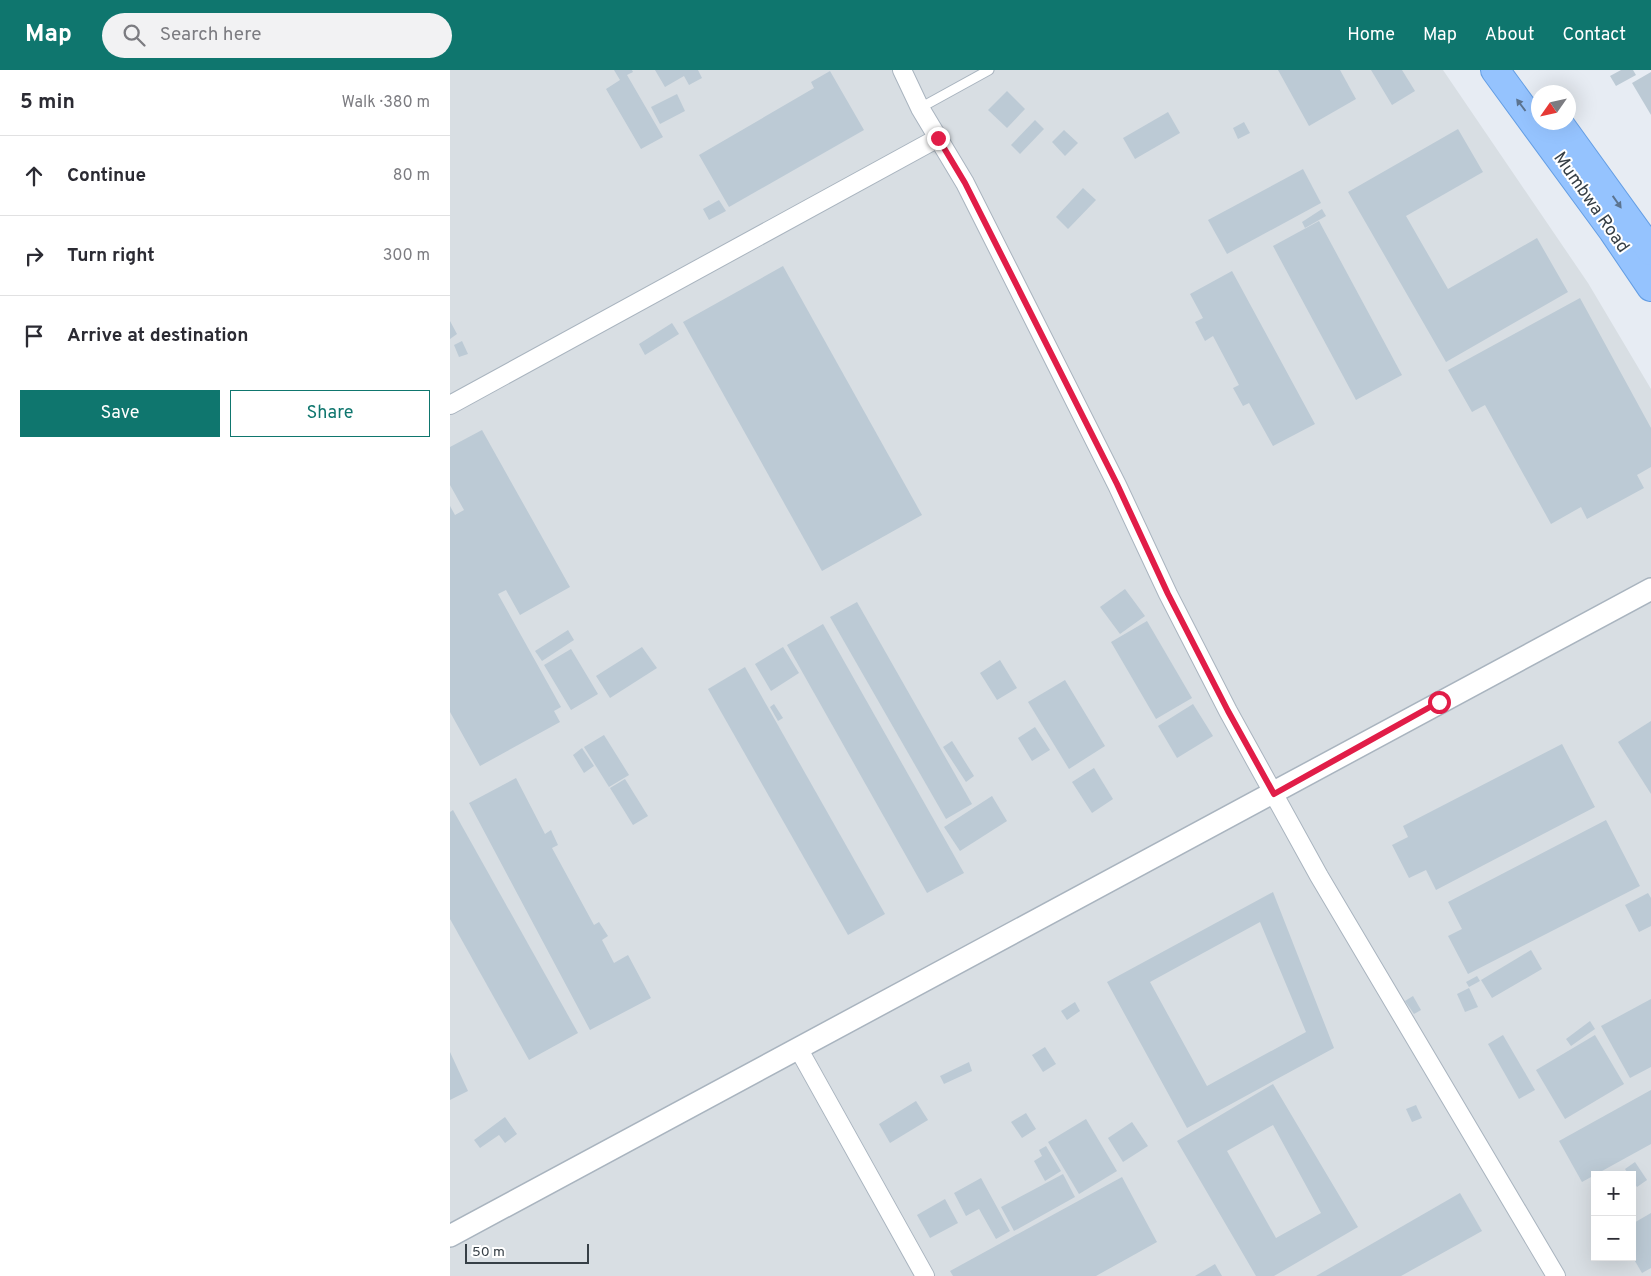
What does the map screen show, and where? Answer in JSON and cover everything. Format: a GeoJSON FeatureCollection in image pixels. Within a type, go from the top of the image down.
{"type":"FeatureCollection","features":[{"type":"Feature","properties":{"kind":"main road","name":"Mumbwa Road"},"geometry":{"type":"LineString","coordinates":[[1495,70],[1613,231],[1651,287]]}},
{"type":"Feature","properties":{"kind":"main road"},"geometry":{"type":"LineString","coordinates":[[1517,70],[1531,89]]}},
{"type":"Feature","properties":{"kind":"main road","name":"Mumbwa Road"},"geometry":{"type":"LineString","coordinates":[[1564,130],[1651,251]]}},
{"type":"Feature","properties":{"kind":"street"},"geometry":{"type":"LineString","coordinates":[[902,70],[920,108],[965,183],[1117,484],[1168,594],[1228,711],[1319,876],[1556,1276]]}},
{"type":"Feature","properties":{"kind":"street"},"geometry":{"type":"LineString","coordinates":[[450,405],[938,138]]}},
{"type":"Feature","properties":{"kind":"street"},"geometry":{"type":"LineString","coordinates":[[450,1236],[1274,794],[1651,589]]}},
{"type":"Feature","properties":{"kind":"street"},"geometry":{"type":"LineString","coordinates":[[798,1048],[925,1276]]}},
{"type":"Feature","properties":{"kind":"lane"},"geometry":{"type":"LineString","coordinates":[[920,108],[989,70]]}},
{"type":"Feature","properties":{"kind":"shaded area"},"geometry":{"type":"Polygon","coordinates":[[[450,70],[1443,70],[1588,283],[1651,389],[1651,1276],[450,1276],[450,70]]]}},
{"type":"Feature","properties":{"kind":"building"},"geometry":{"type":"Polygon","coordinates":[[[614,70],[632,70],[633,72],[627,75],[663,137],[641,149],[606,89],[620,80],[614,70]]]}},
{"type":"Feature","properties":{"kind":"building"},"geometry":{"type":"Polygon","coordinates":[[[655,70],[698,70],[702,78],[689,85],[684,76],[665,87],[655,70]]]}},
{"type":"Feature","properties":{"kind":"building"},"geometry":{"type":"Polygon","coordinates":[[[1278,70],[1340,70],[1356,99],[1309,126],[1278,70]]]}},
{"type":"Feature","properties":{"kind":"building"},"geometry":{"type":"Polygon","coordinates":[[[1371,70],[1402,70],[1415,91],[1392,105],[1371,70]]]}},
{"type":"Feature","properties":{"kind":"building"},"geometry":{"type":"Polygon","coordinates":[[[1621,70],[1633,70],[1636,75],[1616,86],[1610,76],[1621,70]]]}},
{"type":"Feature","properties":{"kind":"building"},"geometry":{"type":"Polygon","coordinates":[[[830,71],[864,130],[729,207],[699,155],[814,88],[811,82],[830,71]]]}},
{"type":"Feature","properties":{"kind":"building"},"geometry":{"type":"Polygon","coordinates":[[[1651,72],[1651,115],[1632,83],[1651,72]]]}},
{"type":"Feature","properties":{"kind":"building"},"geometry":{"type":"Polygon","coordinates":[[[1007,91],[1025,109],[1007,128],[988,110],[1007,91]]]}},
{"type":"Feature","properties":{"kind":"building"},"geometry":{"type":"Polygon","coordinates":[[[677,94],[685,111],[660,124],[651,107],[677,94]]]}},
{"type":"Feature","properties":{"kind":"building"},"geometry":{"type":"Polygon","coordinates":[[[1168,112],[1180,133],[1135,159],[1123,138],[1168,112]]]}},
{"type":"Feature","properties":{"kind":"building"},"geometry":{"type":"Polygon","coordinates":[[[1035,120],[1044,129],[1020,154],[1011,145],[1035,120]]]}},
{"type":"Feature","properties":{"kind":"building"},"geometry":{"type":"Polygon","coordinates":[[[1244,122],[1250,133],[1238,139],[1233,128],[1244,122]]]}},
{"type":"Feature","properties":{"kind":"building"},"geometry":{"type":"Polygon","coordinates":[[[1458,129],[1483,172],[1406,216],[1448,289],[1537,238],[1568,292],[1446,362],[1348,192],[1458,129]]]}},
{"type":"Feature","properties":{"kind":"building"},"geometry":{"type":"Polygon","coordinates":[[[1064,130],[1078,143],[1065,156],[1052,142],[1064,130]]]}},
{"type":"Feature","properties":{"kind":"building"},"geometry":{"type":"Polygon","coordinates":[[[1303,169],[1321,203],[1227,254],[1208,220],[1303,169]]]}},
{"type":"Feature","properties":{"kind":"building"},"geometry":{"type":"Polygon","coordinates":[[[1083,188],[1096,200],[1068,229],[1056,217],[1083,188]]]}},
{"type":"Feature","properties":{"kind":"building"},"geometry":{"type":"Polygon","coordinates":[[[719,200],[726,211],[709,220],[703,209],[719,200]]]}},
{"type":"Feature","properties":{"kind":"building"},"geometry":{"type":"Polygon","coordinates":[[[1322,209],[1326,216],[1305,228],[1302,222],[1322,209]]]}},
{"type":"Feature","properties":{"kind":"building"},"geometry":{"type":"Polygon","coordinates":[[[1319,221],[1402,375],[1356,400],[1273,246],[1319,221]]]}},
{"type":"Feature","properties":{"kind":"building"},"geometry":{"type":"Polygon","coordinates":[[[783,266],[922,515],[822,571],[683,322],[783,266]]]}},
{"type":"Feature","properties":{"kind":"building"},"geometry":{"type":"Polygon","coordinates":[[[1232,271],[1315,424],[1273,446],[1249,403],[1243,406],[1233,388],[1239,385],[1213,336],[1205,341],[1195,322],[1203,318],[1190,294],[1232,271]]]}},
{"type":"Feature","properties":{"kind":"building"},"geometry":{"type":"Polygon","coordinates":[[[1580,298],[1651,428],[1651,467],[1637,475],[1644,488],[1587,519],[1581,507],[1551,524],[1485,405],[1472,412],[1448,370],[1580,298]]]}},
{"type":"Feature","properties":{"kind":"building"},"geometry":{"type":"Polygon","coordinates":[[[450,321],[457,334],[450,339],[450,321]]]}},
{"type":"Feature","properties":{"kind":"building"},"geometry":{"type":"Polygon","coordinates":[[[672,323],[679,334],[645,355],[639,344],[672,323]]]}},
{"type":"Feature","properties":{"kind":"building"},"geometry":{"type":"Polygon","coordinates":[[[462,341],[468,354],[459,357],[454,345],[462,341]]]}},
{"type":"Feature","properties":{"kind":"building"},"geometry":{"type":"Polygon","coordinates":[[[482,430],[570,587],[520,615],[506,590],[498,594],[561,707],[554,711],[560,722],[480,766],[450,712],[450,506],[455,515],[464,510],[450,485],[450,447],[482,430]]]}},
{"type":"Feature","properties":{"kind":"building"},"geometry":{"type":"Polygon","coordinates":[[[1125,589],[1145,616],[1120,634],[1100,607],[1125,589]]]}},
{"type":"Feature","properties":{"kind":"building"},"geometry":{"type":"Polygon","coordinates":[[[857,602],[972,804],[946,819],[830,617],[857,602]]]}},
{"type":"Feature","properties":{"kind":"building"},"geometry":{"type":"Polygon","coordinates":[[[1147,621],[1192,698],[1156,719],[1111,642],[1147,621]]]}},
{"type":"Feature","properties":{"kind":"building"},"geometry":{"type":"Polygon","coordinates":[[[823,624],[964,873],[927,893],[787,645],[823,624]]]}},
{"type":"Feature","properties":{"kind":"building"},"geometry":{"type":"Polygon","coordinates":[[[568,630],[574,640],[542,661],[535,651],[568,630]]]}},
{"type":"Feature","properties":{"kind":"building"},"geometry":{"type":"Polygon","coordinates":[[[642,647],[657,668],[610,698],[596,676],[642,647]]]}},
{"type":"Feature","properties":{"kind":"building"},"geometry":{"type":"Polygon","coordinates":[[[783,647],[799,673],[771,691],[755,664],[783,647]]]}},
{"type":"Feature","properties":{"kind":"building"},"geometry":{"type":"Polygon","coordinates":[[[571,649],[598,694],[571,710],[544,665],[571,649]]]}},
{"type":"Feature","properties":{"kind":"building"},"geometry":{"type":"Polygon","coordinates":[[[1000,660],[1017,688],[997,700],[980,673],[1000,660]]]}},
{"type":"Feature","properties":{"kind":"building"},"geometry":{"type":"Polygon","coordinates":[[[745,667],[885,914],[848,935],[708,689],[745,667]]]}},
{"type":"Feature","properties":{"kind":"building"},"geometry":{"type":"Polygon","coordinates":[[[1065,680],[1105,746],[1069,769],[1028,702],[1065,680]]]}},
{"type":"Feature","properties":{"kind":"building"},"geometry":{"type":"Polygon","coordinates":[[[774,704],[783,718],[778,721],[770,707],[774,704]]]}},
{"type":"Feature","properties":{"kind":"building"},"geometry":{"type":"Polygon","coordinates":[[[1193,704],[1213,736],[1177,758],[1158,726],[1193,704]]]}},
{"type":"Feature","properties":{"kind":"building"},"geometry":{"type":"Polygon","coordinates":[[[1651,721],[1651,794],[1618,742],[1651,721]]]}},
{"type":"Feature","properties":{"kind":"building"},"geometry":{"type":"Polygon","coordinates":[[[1035,727],[1050,750],[1032,761],[1018,738],[1035,727]]]}},
{"type":"Feature","properties":{"kind":"building"},"geometry":{"type":"Polygon","coordinates":[[[604,735],[629,775],[609,787],[584,747],[604,735]]]}},
{"type":"Feature","properties":{"kind":"building"},"geometry":{"type":"Polygon","coordinates":[[[952,741],[974,776],[966,782],[943,747],[952,741]]]}},
{"type":"Feature","properties":{"kind":"building"},"geometry":{"type":"Polygon","coordinates":[[[1562,744],[1595,807],[1436,890],[1426,870],[1409,878],[1392,845],[1408,837],[1403,826],[1562,744]]]}},
{"type":"Feature","properties":{"kind":"building"},"geometry":{"type":"Polygon","coordinates":[[[582,748],[594,766],[584,773],[573,755],[582,748]]]}},
{"type":"Feature","properties":{"kind":"building"},"geometry":{"type":"Polygon","coordinates":[[[1094,768],[1113,799],[1092,813],[1072,782],[1094,768]]]}},
{"type":"Feature","properties":{"kind":"building"},"geometry":{"type":"Polygon","coordinates":[[[516,778],[545,834],[551,830],[558,845],[552,848],[594,925],[599,922],[608,936],[602,940],[614,963],[628,955],[651,998],[590,1030],[469,803],[516,778]]]}},
{"type":"Feature","properties":{"kind":"building"},"geometry":{"type":"Polygon","coordinates":[[[625,779],[648,816],[633,825],[610,788],[625,779]]]}},
{"type":"Feature","properties":{"kind":"building"},"geometry":{"type":"Polygon","coordinates":[[[992,796],[1007,821],[960,851],[944,827],[992,796]]]}},
{"type":"Feature","properties":{"kind":"building"},"geometry":{"type":"Polygon","coordinates":[[[453,810],[578,1033],[529,1060],[450,919],[450,812],[453,810]]]}},
{"type":"Feature","properties":{"kind":"building"},"geometry":{"type":"Polygon","coordinates":[[[1606,820],[1640,886],[1468,974],[1448,936],[1462,929],[1448,902],[1606,820]]]}},
{"type":"Feature","properties":{"kind":"building"},"geometry":{"type":"Polygon","coordinates":[[[1273,892],[1334,1048],[1187,1128],[1107,982],[1273,892]],[[1260,922],[1150,982],[1207,1086],[1306,1032],[1260,922]]]}},
{"type":"Feature","properties":{"kind":"building"},"geometry":{"type":"Polygon","coordinates":[[[1648,893],[1651,898],[1651,926],[1639,932],[1625,905],[1648,893]]]}},
{"type":"Feature","properties":{"kind":"building"},"geometry":{"type":"Polygon","coordinates":[[[1531,950],[1542,969],[1492,998],[1481,980],[1531,950]]]}},
{"type":"Feature","properties":{"kind":"building"},"geometry":{"type":"Polygon","coordinates":[[[1477,976],[1480,981],[1469,987],[1466,982],[1477,976]]]}},
{"type":"Feature","properties":{"kind":"building"},"geometry":{"type":"Polygon","coordinates":[[[1469,988],[1478,1007],[1465,1012],[1457,994],[1469,988]]]}},
{"type":"Feature","properties":{"kind":"building"},"geometry":{"type":"Polygon","coordinates":[[[1413,996],[1421,1010],[1414,1014],[1405,1001],[1413,996]]]}},
{"type":"Feature","properties":{"kind":"building"},"geometry":{"type":"Polygon","coordinates":[[[1651,999],[1651,1067],[1630,1078],[1601,1026],[1651,999]]]}},
{"type":"Feature","properties":{"kind":"building"},"geometry":{"type":"Polygon","coordinates":[[[1075,1002],[1080,1011],[1067,1020],[1061,1011],[1075,1002]]]}},
{"type":"Feature","properties":{"kind":"building"},"geometry":{"type":"Polygon","coordinates":[[[1590,1021],[1595,1029],[1571,1046],[1566,1039],[1590,1021]]]}},
{"type":"Feature","properties":{"kind":"building"},"geometry":{"type":"Polygon","coordinates":[[[1503,1035],[1535,1090],[1519,1099],[1488,1044],[1503,1035]]]}},
{"type":"Feature","properties":{"kind":"building"},"geometry":{"type":"Polygon","coordinates":[[[1595,1035],[1624,1084],[1565,1119],[1536,1070],[1595,1035]]]}},
{"type":"Feature","properties":{"kind":"building"},"geometry":{"type":"Polygon","coordinates":[[[1045,1047],[1056,1064],[1043,1072],[1032,1055],[1045,1047]]]}},
{"type":"Feature","properties":{"kind":"building"},"geometry":{"type":"Polygon","coordinates":[[[450,1052],[468,1091],[450,1100],[450,1052]]]}},
{"type":"Feature","properties":{"kind":"building"},"geometry":{"type":"Polygon","coordinates":[[[969,1062],[972,1071],[944,1084],[940,1076],[969,1062]]]}},
{"type":"Feature","properties":{"kind":"building"},"geometry":{"type":"Polygon","coordinates":[[[1273,1084],[1358,1227],[1274,1276],[1256,1276],[1177,1141],[1273,1084]],[[1273,1125],[1227,1151],[1276,1238],[1321,1213],[1273,1125]]]}},
{"type":"Feature","properties":{"kind":"building"},"geometry":{"type":"Polygon","coordinates":[[[1651,1090],[1651,1144],[1602,1171],[1591,1171],[1591,1177],[1582,1182],[1559,1141],[1651,1090]]]}},
{"type":"Feature","properties":{"kind":"building"},"geometry":{"type":"Polygon","coordinates":[[[916,1101],[928,1120],[890,1143],[879,1124],[916,1101]]]}},
{"type":"Feature","properties":{"kind":"building"},"geometry":{"type":"Polygon","coordinates":[[[1416,1105],[1422,1118],[1412,1122],[1406,1109],[1416,1105]]]}},
{"type":"Feature","properties":{"kind":"building"},"geometry":{"type":"Polygon","coordinates":[[[1026,1113],[1036,1129],[1022,1138],[1011,1122],[1026,1113]]]}},
{"type":"Feature","properties":{"kind":"building"},"geometry":{"type":"Polygon","coordinates":[[[505,1117],[517,1134],[505,1143],[499,1135],[480,1148],[474,1140],[505,1117]]]}},
{"type":"Feature","properties":{"kind":"building"},"geometry":{"type":"Polygon","coordinates":[[[1086,1119],[1117,1171],[1079,1194],[1048,1142],[1086,1119]]]}},
{"type":"Feature","properties":{"kind":"building"},"geometry":{"type":"Polygon","coordinates":[[[1132,1122],[1148,1146],[1123,1162],[1108,1138],[1132,1122]]]}},
{"type":"Feature","properties":{"kind":"building"},"geometry":{"type":"Polygon","coordinates":[[[1046,1146],[1061,1171],[1045,1181],[1034,1161],[1042,1156],[1039,1150],[1046,1146]]]}},
{"type":"Feature","properties":{"kind":"building"},"geometry":{"type":"Polygon","coordinates":[[[1635,1162],[1647,1180],[1637,1187],[1636,1171],[1626,1171],[1625,1169],[1635,1162]]]}},
{"type":"Feature","properties":{"kind":"building"},"geometry":{"type":"Polygon","coordinates":[[[1063,1174],[1075,1197],[1014,1231],[1001,1207],[1063,1174]]]}},
{"type":"Feature","properties":{"kind":"building"},"geometry":{"type":"Polygon","coordinates":[[[1122,1177],[1157,1242],[1096,1276],[953,1276],[950,1271],[1122,1177]]]}},
{"type":"Feature","properties":{"kind":"building"},"geometry":{"type":"Polygon","coordinates":[[[981,1178],[1010,1231],[996,1239],[979,1209],[966,1216],[954,1193],[981,1178]]]}},
{"type":"Feature","properties":{"kind":"building"},"geometry":{"type":"Polygon","coordinates":[[[1460,1193],[1482,1231],[1401,1276],[1316,1276],[1460,1193]]]}},
{"type":"Feature","properties":{"kind":"building"},"geometry":{"type":"Polygon","coordinates":[[[945,1199],[958,1223],[930,1238],[917,1215],[945,1199]]]}},
{"type":"Feature","properties":{"kind":"building"},"geometry":{"type":"Polygon","coordinates":[[[1651,1213],[1651,1268],[1642,1273],[1635,1261],[1636,1222],[1651,1213]]]}},
{"type":"Feature","properties":{"kind":"building"},"geometry":{"type":"Polygon","coordinates":[[[1215,1264],[1222,1276],[1195,1276],[1215,1264]]]}},
{"type":"Feature","properties":{"kind":"route"},"geometry":{"type":"LineString","coordinates":[[938,138],[965,183],[1117,484],[1168,594],[1228,711],[1274,794],[1439,702]]}}]}
